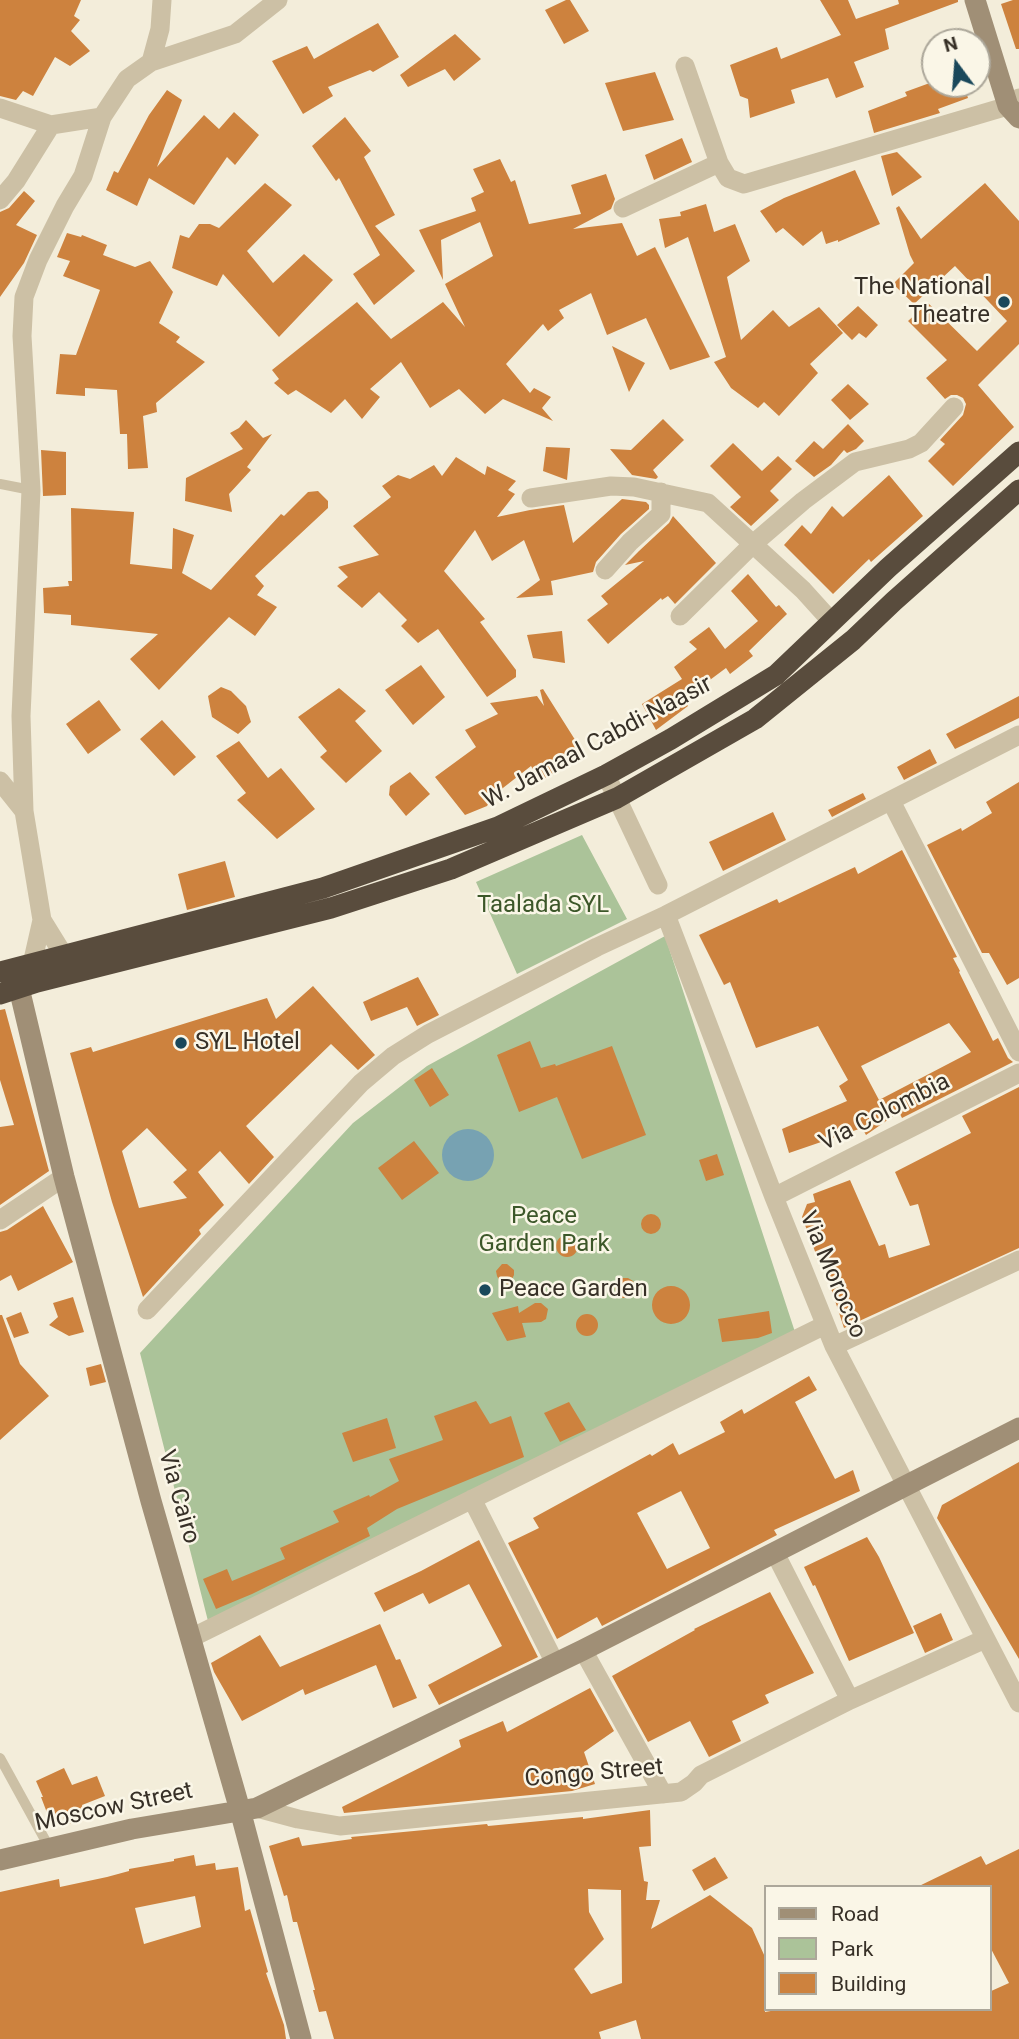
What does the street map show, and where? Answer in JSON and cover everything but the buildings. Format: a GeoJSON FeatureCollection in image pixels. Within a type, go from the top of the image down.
{"type":"FeatureCollection","features":[{"type":"Feature","properties":{"kind":"highway","name":"W. Jamaal Cabdi-Naasir"},"geometry":{"type":"LineString","coordinates":[[327,898],[498,827],[606,775],[671,740],[776,675],[831,621],[1019,452]]}},
{"type":"Feature","properties":{"kind":"highway","name":"W. Jamaal Cabdi-Naasir"},"geometry":{"type":"LineString","coordinates":[[17,978],[451,869],[617,798],[755,719],[853,640],[1019,490]]}},
{"type":"Feature","properties":{"kind":"highway"},"geometry":{"type":"LineString","coordinates":[[831,621],[853,640]]}},
{"type":"Feature","properties":{"kind":"street"},"geometry":{"type":"LineString","coordinates":[[151,62],[160,29],[162,0]]}},
{"type":"Feature","properties":{"kind":"street"},"geometry":{"type":"LineString","coordinates":[[24,811],[21,716],[31,490],[22,337],[24,297],[38,260],[83,176],[102,117],[127,79],[151,62],[235,34],[278,0]]}},
{"type":"Feature","properties":{"kind":"street"},"geometry":{"type":"LineString","coordinates":[[685,66],[719,163],[728,177],[744,184],[1015,107],[975,0]]}},
{"type":"Feature","properties":{"kind":"street"},"geometry":{"type":"LineString","coordinates":[[0,108],[51,125],[102,117]]}},
{"type":"Feature","properties":{"kind":"street"},"geometry":{"type":"LineString","coordinates":[[0,200],[16,181],[51,125]]}},
{"type":"Feature","properties":{"kind":"street"},"geometry":{"type":"LineString","coordinates":[[623,208],[719,163]]}},
{"type":"Feature","properties":{"kind":"street"},"geometry":{"type":"LineString","coordinates":[[680,617],[753,544],[855,461],[909,449],[921,443],[954,407]]}},
{"type":"Feature","properties":{"kind":"street"},"geometry":{"type":"LineString","coordinates":[[531,498],[611,486],[634,487],[708,503],[803,590],[831,621]]}},
{"type":"Feature","properties":{"kind":"street"},"geometry":{"type":"LineString","coordinates":[[605,570],[630,542],[661,514],[661,492]]}},
{"type":"Feature","properties":{"kind":"street"},"geometry":{"type":"LineString","coordinates":[[147,1310],[361,1083],[393,1056],[428,1034],[1019,735]]}},
{"type":"Feature","properties":{"kind":"street"},"geometry":{"type":"LineString","coordinates":[[606,775],[658,885]]}},
{"type":"Feature","properties":{"kind":"street","name":"Via Cairo"},"geometry":{"type":"LineString","coordinates":[[0,781],[24,811],[42,920],[65,965]]}},
{"type":"Feature","properties":{"kind":"street"},"geometry":{"type":"LineString","coordinates":[[891,801],[1019,1052]]}},
{"type":"Feature","properties":{"kind":"street","name":"Via Morocco"},"geometry":{"type":"LineString","coordinates":[[666,915],[834,1346],[1019,1703]]}},
{"type":"Feature","properties":{"kind":"street","name":"Via Cairo"},"geometry":{"type":"LineString","coordinates":[[42,920],[17,978],[64,1177],[151,1501],[191,1638],[248,1809],[301,2039]]}},
{"type":"Feature","properties":{"kind":"street","name":"Via Colombia"},"geometry":{"type":"LineString","coordinates":[[774,1197],[1019,1073]]}},
{"type":"Feature","properties":{"kind":"street"},"geometry":{"type":"LineString","coordinates":[[0,1220],[64,1177]]}},
{"type":"Feature","properties":{"kind":"street"},"geometry":{"type":"LineString","coordinates":[[834,1346],[1019,1260]]}},
{"type":"Feature","properties":{"kind":"street"},"geometry":{"type":"LineString","coordinates":[[191,1638],[825,1325]]}},
{"type":"Feature","properties":{"kind":"street"},"geometry":{"type":"LineString","coordinates":[[248,1809],[583,1650],[1019,1428]]}},
{"type":"Feature","properties":{"kind":"street"},"geometry":{"type":"LineString","coordinates":[[472,1499],[555,1663]]}},
{"type":"Feature","properties":{"kind":"street"},"geometry":{"type":"LineString","coordinates":[[775,1553],[850,1700]]}},
{"type":"Feature","properties":{"kind":"street","name":"Congo Street"},"geometry":{"type":"LineString","coordinates":[[248,1809],[340,1826],[681,1792],[701,1775],[850,1700],[985,1639]]}},
{"type":"Feature","properties":{"kind":"street"},"geometry":{"type":"LineString","coordinates":[[583,1650],[663,1794]]}},
{"type":"Feature","properties":{"kind":"street","name":"Moscow Street"},"geometry":{"type":"LineString","coordinates":[[0,1860],[132,1829],[248,1809]]}},
{"type":"Feature","properties":{"kind":"lane"},"geometry":{"type":"LineString","coordinates":[[0,484],[31,490]]}},
{"type":"Feature","properties":{"kind":"lane"},"geometry":{"type":"LineString","coordinates":[[0,1758],[49,1847]]}},
{"type":"Feature","properties":{"kind":"green space","name":"Taalada SYL"},"geometry":{"type":"Polygon","coordinates":[[[582,835],[627,919],[517,974],[476,882],[582,835]]]}},
{"type":"Feature","properties":{"kind":"green space","name":"Peace Garden Park"},"geometry":{"type":"Polygon","coordinates":[[[665,936],[795,1332],[208,1621],[140,1353],[353,1123],[427,1066],[665,936]]]}},
{"type":"Feature","properties":{"kind":"water"},"geometry":{"type":"Polygon","coordinates":[[[468,1129],[478,1131],[486,1137],[492,1145],[492,1165],[486,1173],[478,1179],[468,1181],[458,1179],[450,1173],[444,1165],[442,1155],[444,1145],[450,1137],[458,1131],[468,1129]]]}},
{"type":"Feature","properties":{"kind":"place","name":"The National Theatre"},"geometry":{"type":"Point","coordinates":[1004,302]}},
{"type":"Feature","properties":{"kind":"place","name":"SYL Hotel"},"geometry":{"type":"Point","coordinates":[181,1043]}},
{"type":"Feature","properties":{"kind":"place","name":"Peace Garden"},"geometry":{"type":"Point","coordinates":[485,1290]}}]}
